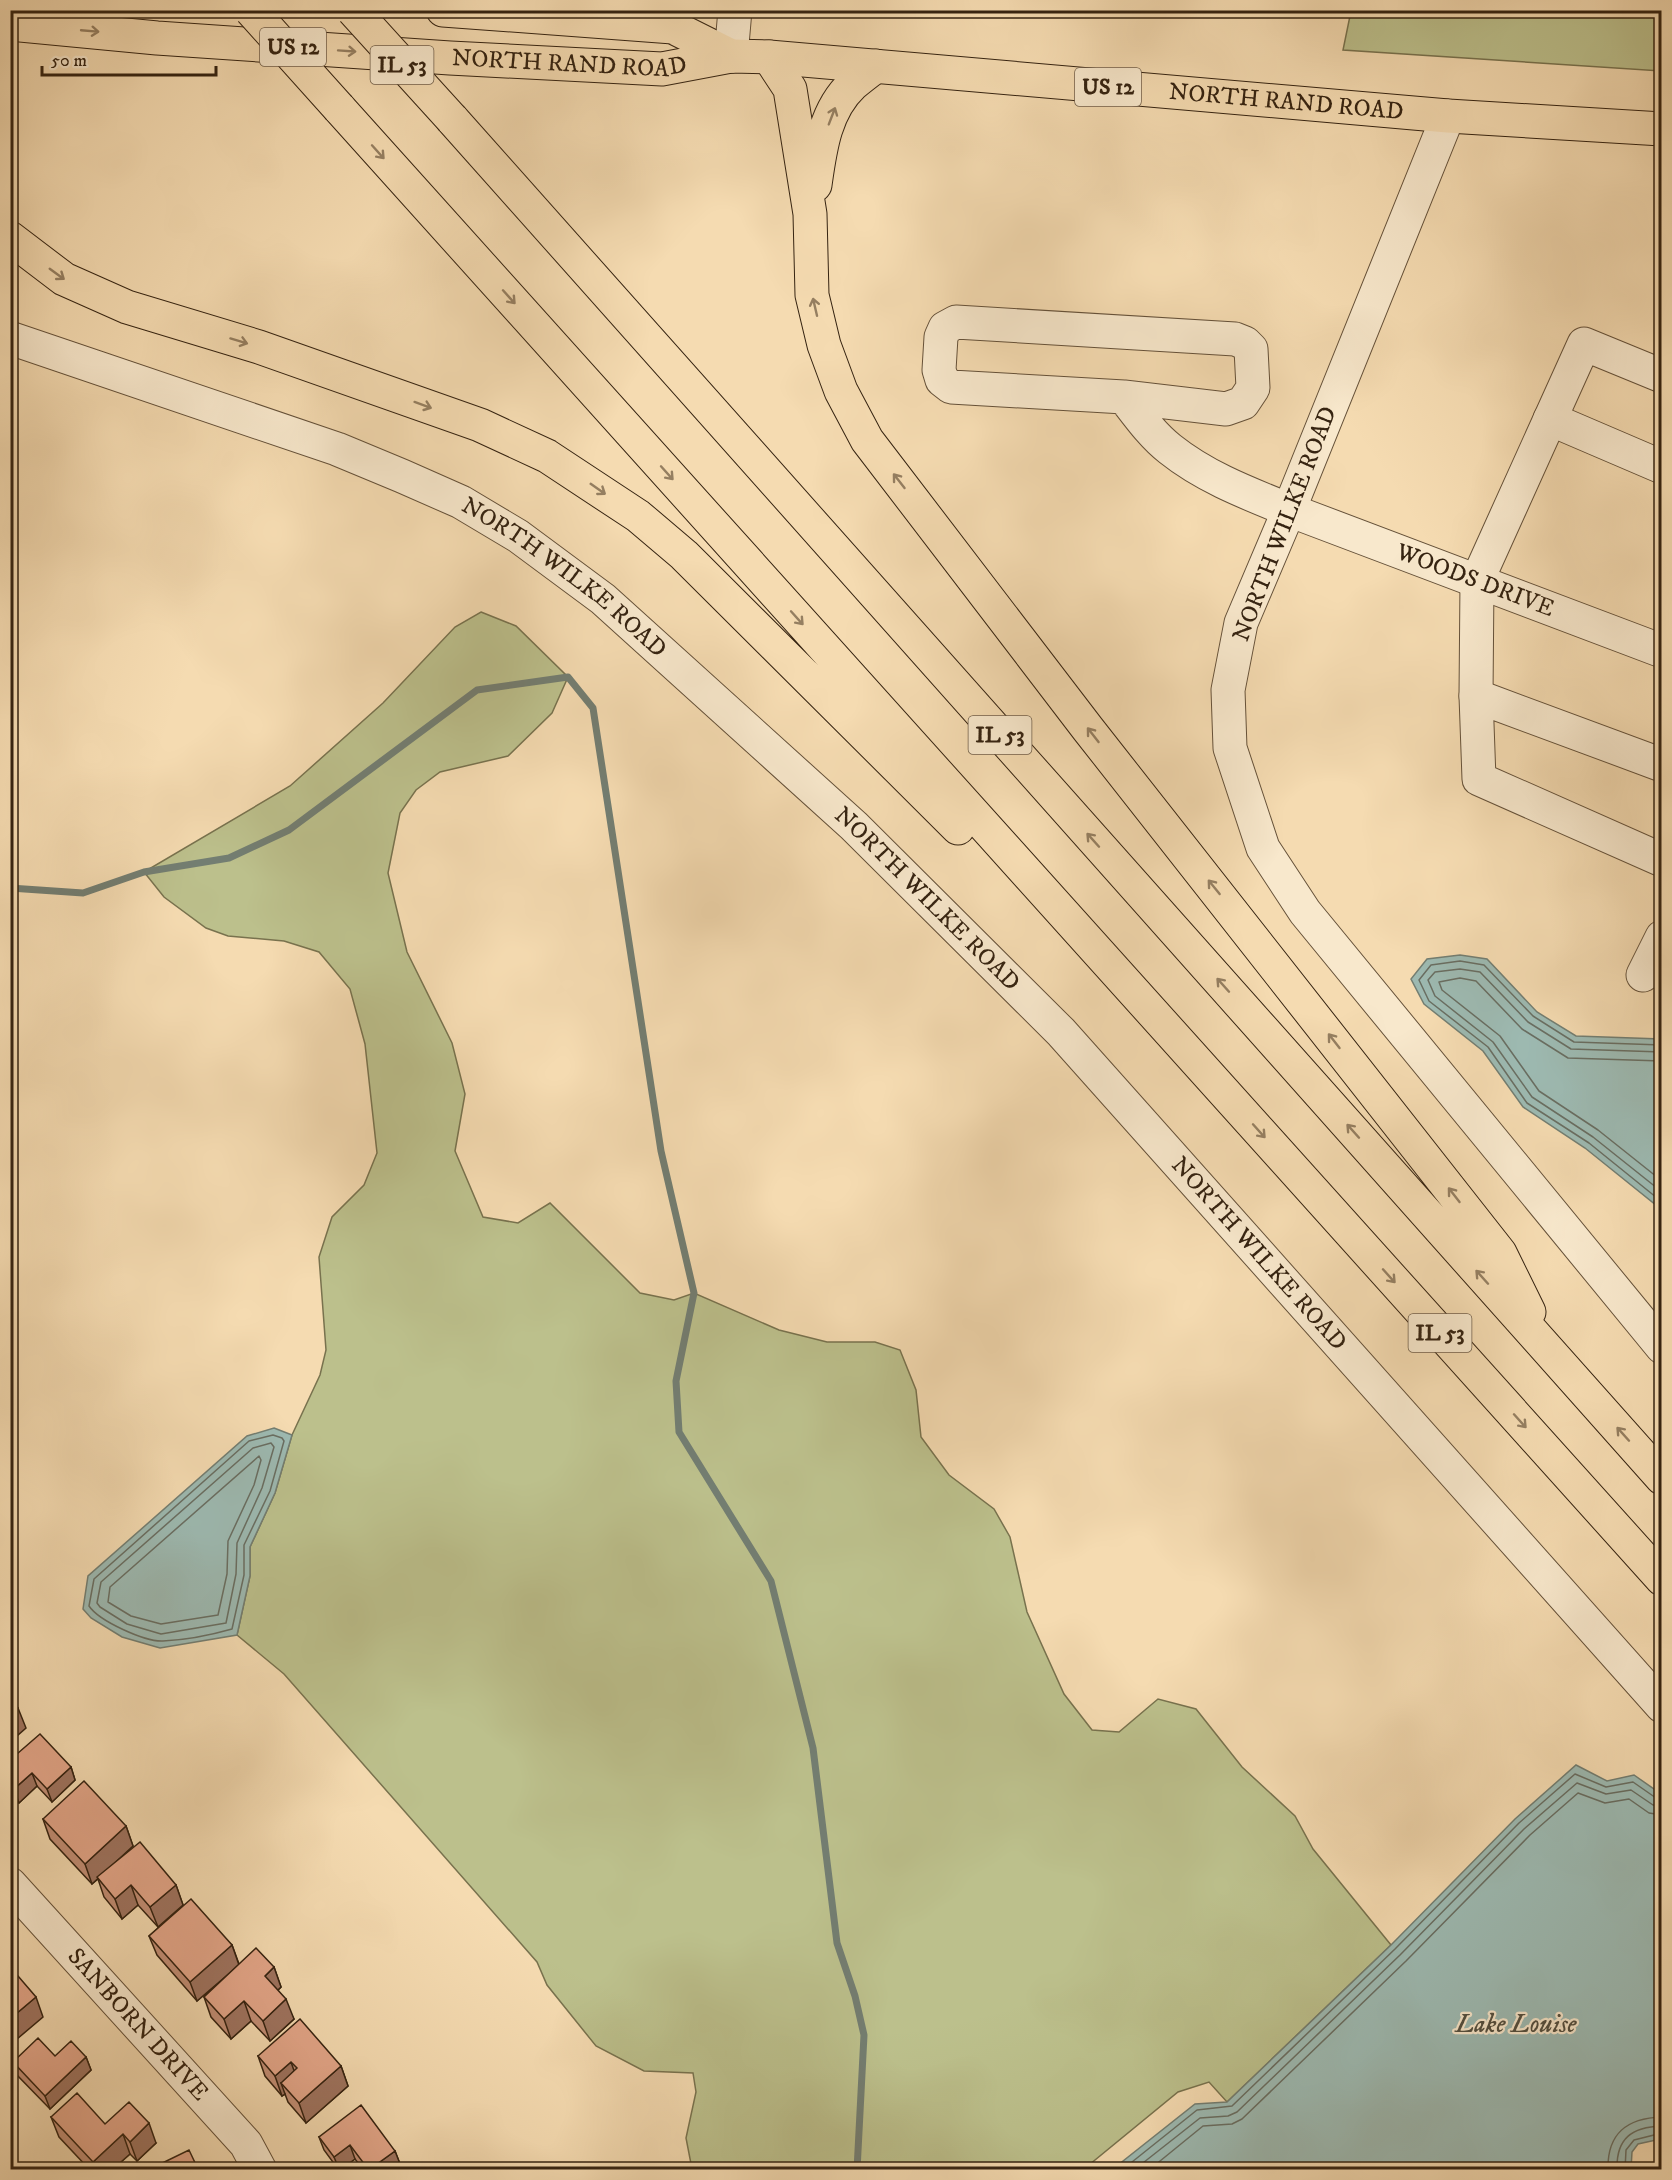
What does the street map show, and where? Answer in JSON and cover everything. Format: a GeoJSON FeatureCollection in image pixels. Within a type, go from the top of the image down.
{"type":"FeatureCollection","features":[{"type":"Feature","properties":{"kind":"main road","name":"IL 53"},"geometry":{"type":"LineString","coordinates":[[251,10],[1662,1579]]}},
{"type":"Feature","properties":{"kind":"main road","name":"IL 53"},"geometry":{"type":"LineString","coordinates":[[353,10],[1662,1478]]}},
{"type":"Feature","properties":{"kind":"main road","name":"NORTH RAND ROAD"},"geometry":{"type":"LineString","coordinates":[[443,10],[673,27],[731,56]]}},
{"type":"Feature","properties":{"kind":"main road","name":"NORTH RAND ROAD"},"geometry":{"type":"LineString","coordinates":[[10,24],[157,38],[662,69],[731,56],[769,57],[1448,116],[1662,129]]}},
{"type":"Feature","properties":{"kind":"main road"},"geometry":{"type":"LineString","coordinates":[[769,57],[790,89],[810,213],[813,295],[824,345],[841,391],[867,440],[1088,729],[1500,1253],[1549,1352]]}},
{"type":"Feature","properties":{"kind":"main road"},"geometry":{"type":"LineString","coordinates":[[810,213],[821,144],[834,108],[852,85],[876,66]]}},
{"type":"Feature","properties":{"kind":"main road"},"geometry":{"type":"LineString","coordinates":[[10,238],[64,279],[127,307],[259,347],[480,425],[547,456],[628,510],[684,555],[1220,1088]]}},
{"type":"Feature","properties":{"kind":"street"},"geometry":{"type":"LineString","coordinates":[[731,56],[735,10]]}},
{"type":"Feature","properties":{"kind":"street","name":"NORTH WILKE ROAD"},"geometry":{"type":"LineString","coordinates":[[1448,116],[1241,623],[1228,690],[1230,748],[1263,848],[1305,912],[1662,1347]]}},
{"type":"Feature","properties":{"kind":"street"},"geometry":{"type":"LineString","coordinates":[[956,322],[1235,339],[1245,343],[1251,349],[1253,388],[1243,403],[1226,409],[1124,397],[951,387],[942,380],[939,370],[940,337],[945,328],[956,322]]}},
{"type":"Feature","properties":{"kind":"street","name":"NORTH WILKE ROAD"},"geometry":{"type":"LineString","coordinates":[[10,338],[337,449],[412,480],[461,502],[518,536],[603,599],[854,826],[1061,1032],[1662,1706]]}},
{"type":"Feature","properties":{"kind":"street"},"geometry":{"type":"LineString","coordinates":[[1662,376],[1584,344],[1477,581],[1476,696],[1479,779],[1662,860]]}},
{"type":"Feature","properties":{"kind":"street","name":"WOODS DRIVE"},"geometry":{"type":"LineString","coordinates":[[1124,397],[1143,422],[1168,448],[1202,471],[1229,485],[1289,510],[1662,651]]}},
{"type":"Feature","properties":{"kind":"street"},"geometry":{"type":"LineString","coordinates":[[1550,419],[1662,467]]}},
{"type":"Feature","properties":{"kind":"street"},"geometry":{"type":"LineString","coordinates":[[1476,696],[1662,765]]}},
{"type":"Feature","properties":{"kind":"street"},"geometry":{"type":"LineString","coordinates":[[1643,975],[1662,937]]}},
{"type":"Feature","properties":{"kind":"street","name":"SANBORN DRIVE"},"geometry":{"type":"LineString","coordinates":[[10,1884],[246,2144],[260,2169]]}},
{"type":"Feature","properties":{"kind":"green space"},"geometry":{"type":"Polygon","coordinates":[[[1351,11],[1661,11],[1661,71],[1343,50],[1351,11]]]}},
{"type":"Feature","properties":{"kind":"green space"},"geometry":{"type":"Polygon","coordinates":[[[481,612],[516,626],[568,677],[552,713],[508,756],[440,772],[416,790],[400,813],[388,873],[407,952],[452,1043],[465,1094],[455,1151],[483,1217],[518,1223],[550,1203],[640,1293],[674,1300],[694,1293],[779,1330],[827,1342],[875,1342],[900,1350],[916,1390],[921,1437],[949,1475],[994,1509],[1010,1537],[1027,1612],[1064,1694],[1092,1730],[1119,1732],[1158,1699],[1196,1709],[1242,1767],[1295,1816],[1313,1849],[1391,1945],[1227,2102],[1209,2082],[1178,2092],[1084,2169],[692,2169],[686,2138],[696,2092],[693,2073],[644,2071],[596,2046],[547,1985],[537,1962],[284,1674],[237,1635],[250,1576],[250,1547],[275,1493],[292,1435],[320,1375],[326,1350],[319,1257],[332,1217],[364,1185],[377,1153],[365,1044],[350,989],[319,952],[284,941],[228,936],[206,928],[164,897],[144,872],[290,786],[383,703],[455,627],[481,612]]]}},
{"type":"Feature","properties":{"kind":"water"},"geometry":{"type":"Polygon","coordinates":[[[1460,955],[1487,959],[1537,1012],[1576,1036],[1661,1039],[1661,1218],[1657,1206],[1585,1148],[1523,1107],[1483,1051],[1424,1004],[1411,979],[1427,959],[1460,955]]]}},
{"type":"Feature","properties":{"kind":"water"},"geometry":{"type":"Polygon","coordinates":[[[274,1428],[292,1435],[275,1493],[250,1547],[250,1576],[237,1635],[160,1648],[122,1637],[91,1618],[83,1609],[88,1576],[247,1436],[274,1428]]]}},
{"type":"Feature","properties":{"kind":"water","name":"Lake Louise"},"geometry":{"type":"Polygon","coordinates":[[[1576,1765],[1607,1781],[1634,1775],[1661,1794],[1661,2139],[1638,2144],[1632,2152],[1631,2169],[1113,2169],[1195,2104],[1227,2102],[1391,1945],[1515,1819],[1576,1765]]]}},
{"type":"Feature","properties":{"kind":"building"},"geometry":{"type":"Polygon","coordinates":[[[10,1699],[18,1708],[10,1715],[10,1699]]]}},
{"type":"Feature","properties":{"kind":"building"},"geometry":{"type":"Polygon","coordinates":[[[40,1734],[71,1767],[47,1789],[32,1773],[14,1789],[10,1785],[10,1760],[40,1734]]]}},
{"type":"Feature","properties":{"kind":"building"},"geometry":{"type":"Polygon","coordinates":[[[84,1781],[126,1826],[85,1864],[43,1819],[84,1781]]]}},
{"type":"Feature","properties":{"kind":"building"},"geometry":{"type":"Polygon","coordinates":[[[140,1842],[176,1885],[150,1907],[131,1885],[115,1899],[97,1877],[140,1842]]]}},
{"type":"Feature","properties":{"kind":"building"},"geometry":{"type":"Polygon","coordinates":[[[191,1899],[232,1945],[190,1982],[149,1936],[191,1899]]]}},
{"type":"Feature","properties":{"kind":"building"},"geometry":{"type":"Polygon","coordinates":[[[256,1948],[274,1967],[265,1976],[286,1999],[263,2021],[244,2001],[224,2019],[204,1997],[256,1948]]]}},
{"type":"Feature","properties":{"kind":"building"},"geometry":{"type":"Polygon","coordinates":[[[18,1976],[36,1997],[10,2019],[10,1983],[18,1976]]]}},
{"type":"Feature","properties":{"kind":"building"},"geometry":{"type":"Polygon","coordinates":[[[300,2019],[341,2066],[299,2103],[281,2083],[297,2068],[291,2062],[275,2076],[258,2056],[300,2019]]]}},
{"type":"Feature","properties":{"kind":"building"},"geometry":{"type":"Polygon","coordinates":[[[38,2038],[55,2056],[71,2041],[86,2057],[45,2096],[13,2062],[38,2038]]]}},
{"type":"Feature","properties":{"kind":"building"},"geometry":{"type":"Polygon","coordinates":[[[77,2093],[105,2124],[129,2102],[149,2123],[130,2142],[123,2134],[93,2162],[51,2117],[77,2093]]]}},
{"type":"Feature","properties":{"kind":"building"},"geometry":{"type":"Polygon","coordinates":[[[361,2105],[395,2151],[370,2169],[350,2145],[334,2157],[319,2137],[361,2105]]]}},
{"type":"Feature","properties":{"kind":"building"},"geometry":{"type":"Polygon","coordinates":[[[189,2150],[198,2169],[150,2169],[189,2150]]]}},
{"type":"Feature","properties":{"kind":"waterway"},"geometry":{"type":"LineString","coordinates":[[10,888],[83,893],[144,872],[229,858],[289,830],[477,690],[568,677],[593,708],[661,1151],[694,1293],[676,1381],[679,1432],[771,1581],[813,1748],[837,1943],[855,1996],[864,2035],[857,2170]]}}]}
